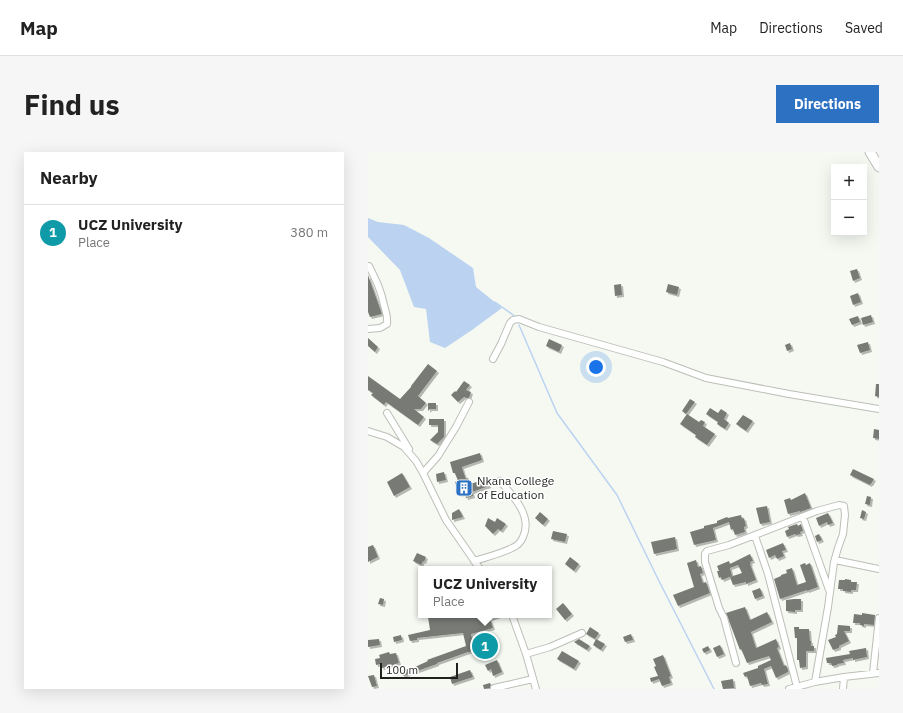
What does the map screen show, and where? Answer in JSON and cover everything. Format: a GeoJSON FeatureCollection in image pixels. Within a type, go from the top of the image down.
{"type":"FeatureCollection","features":[{"type":"Feature","properties":{"kind":"highway"},"geometry":{"type":"LineString","coordinates":[[870,152],[879,168]]}},
{"type":"Feature","properties":{"kind":"street"},"geometry":{"type":"LineString","coordinates":[[368,266],[383,297],[388,320],[387,324],[380,328],[368,329]]}},
{"type":"Feature","properties":{"kind":"street"},"geometry":{"type":"LineString","coordinates":[[493,359],[510,323],[513,320],[518,319],[539,327],[662,362],[706,378],[879,409]]}},
{"type":"Feature","properties":{"kind":"street"},"geometry":{"type":"LineString","coordinates":[[423,473],[438,456],[469,402]]}},
{"type":"Feature","properties":{"kind":"street"},"geometry":{"type":"LineString","coordinates":[[387,413],[416,460],[446,520],[478,566]]}},
{"type":"Feature","properties":{"kind":"street"},"geometry":{"type":"LineString","coordinates":[[368,431],[387,437],[404,447],[416,460]]}},
{"type":"Feature","properties":{"kind":"street"},"geometry":{"type":"LineString","coordinates":[[474,561],[513,548],[522,540],[525,533],[524,515],[515,499],[500,481]]}},
{"type":"Feature","properties":{"kind":"street"},"geometry":{"type":"LineString","coordinates":[[736,663],[724,618],[719,608],[705,562],[705,554],[707,551],[729,545],[839,505],[844,506],[845,515],[843,534],[835,560],[815,682]]}},
{"type":"Feature","properties":{"kind":"street"},"geometry":{"type":"LineString","coordinates":[[803,517],[830,591]]}},
{"type":"Feature","properties":{"kind":"street"},"geometry":{"type":"LineString","coordinates":[[755,535],[768,574],[797,687]]}},
{"type":"Feature","properties":{"kind":"street"},"geometry":{"type":"LineString","coordinates":[[835,560],[879,569]]}},
{"type":"Feature","properties":{"kind":"street"},"geometry":{"type":"LineString","coordinates":[[513,618],[526,654],[536,689]]}},
{"type":"Feature","properties":{"kind":"street"},"geometry":{"type":"LineString","coordinates":[[789,689],[815,682],[876,673],[879,618]]}},
{"type":"Feature","properties":{"kind":"street"},"geometry":{"type":"LineString","coordinates":[[526,654],[550,647],[582,633]]}},
{"type":"Feature","properties":{"kind":"street"},"geometry":{"type":"LineString","coordinates":[[843,689],[844,677]]}},
{"type":"Feature","properties":{"kind":"street"},"geometry":{"type":"LineString","coordinates":[[494,688],[533,679]]}},
{"type":"Feature","properties":{"kind":"water"},"geometry":{"type":"Polygon","coordinates":[[[368,218],[378,222],[404,225],[429,238],[473,268],[476,287],[502,308],[445,348],[430,342],[426,309],[414,307],[400,270],[368,237],[368,218]]]}},
{"type":"Feature","properties":{"kind":"building"},"geometry":{"type":"Polygon","coordinates":[[[857,269],[860,278],[853,281],[850,271],[857,269]]]}},
{"type":"Feature","properties":{"kind":"building"},"geometry":{"type":"Polygon","coordinates":[[[368,275],[382,314],[370,317],[368,312],[368,275]]]}},
{"type":"Feature","properties":{"kind":"building"},"geometry":{"type":"Polygon","coordinates":[[[621,284],[622,295],[615,296],[614,285],[621,284]]]}},
{"type":"Feature","properties":{"kind":"building"},"geometry":{"type":"Polygon","coordinates":[[[668,284],[679,287],[677,295],[666,292],[668,284]]]}},
{"type":"Feature","properties":{"kind":"building"},"geometry":{"type":"Polygon","coordinates":[[[858,293],[861,302],[853,305],[850,296],[858,293]]]}},
{"type":"Feature","properties":{"kind":"building"},"geometry":{"type":"Polygon","coordinates":[[[871,315],[873,322],[863,325],[861,318],[871,315]]]}},
{"type":"Feature","properties":{"kind":"building"},"geometry":{"type":"Polygon","coordinates":[[[858,316],[860,322],[852,325],[849,319],[858,316]]]}},
{"type":"Feature","properties":{"kind":"building"},"geometry":{"type":"Polygon","coordinates":[[[368,338],[378,347],[375,352],[368,346],[368,338]]]}},
{"type":"Feature","properties":{"kind":"building"},"geometry":{"type":"Polygon","coordinates":[[[549,339],[562,345],[559,352],[546,346],[549,339]]]}},
{"type":"Feature","properties":{"kind":"building"},"geometry":{"type":"Polygon","coordinates":[[[868,342],[870,350],[860,353],[857,345],[868,342]]]}},
{"type":"Feature","properties":{"kind":"building"},"geometry":{"type":"Polygon","coordinates":[[[790,343],[792,349],[787,351],[785,345],[790,343]]]}},
{"type":"Feature","properties":{"kind":"building"},"geometry":{"type":"Polygon","coordinates":[[[428,364],[437,371],[418,396],[426,403],[421,409],[414,409],[424,417],[418,425],[386,402],[384,405],[371,395],[373,393],[368,390],[368,376],[400,399],[428,364]]]}},
{"type":"Feature","properties":{"kind":"building"},"geometry":{"type":"Polygon","coordinates":[[[464,381],[470,385],[466,390],[471,392],[469,398],[464,397],[458,402],[451,395],[455,391],[456,392],[464,381]]]}},
{"type":"Feature","properties":{"kind":"building"},"geometry":{"type":"Polygon","coordinates":[[[876,384],[879,384],[879,397],[875,396],[876,384]]]}},
{"type":"Feature","properties":{"kind":"building"},"geometry":{"type":"Polygon","coordinates":[[[690,399],[695,402],[686,414],[682,411],[690,399]]]}},
{"type":"Feature","properties":{"kind":"building"},"geometry":{"type":"Polygon","coordinates":[[[428,403],[436,403],[436,409],[430,409],[428,411],[428,403]]]}},
{"type":"Feature","properties":{"kind":"building"},"geometry":{"type":"Polygon","coordinates":[[[710,408],[718,413],[721,409],[727,413],[724,419],[729,423],[725,429],[706,414],[710,408]]]}},
{"type":"Feature","properties":{"kind":"building"},"geometry":{"type":"Polygon","coordinates":[[[687,414],[699,422],[701,420],[705,422],[703,426],[715,434],[707,445],[680,424],[687,414]]]}},
{"type":"Feature","properties":{"kind":"building"},"geometry":{"type":"Polygon","coordinates":[[[743,415],[753,421],[746,431],[736,424],[743,415]]]}},
{"type":"Feature","properties":{"kind":"building"},"geometry":{"type":"Polygon","coordinates":[[[429,419],[444,419],[444,437],[437,444],[430,440],[438,432],[438,425],[429,425],[429,419]]]}},
{"type":"Feature","properties":{"kind":"building"},"geometry":{"type":"Polygon","coordinates":[[[874,429],[879,430],[879,439],[873,438],[874,429]]]}},
{"type":"Feature","properties":{"kind":"building"},"geometry":{"type":"Polygon","coordinates":[[[480,453],[482,460],[462,467],[463,471],[470,484],[487,479],[489,486],[472,492],[473,496],[466,498],[465,494],[459,495],[455,482],[458,481],[455,473],[453,473],[450,462],[480,453]]]}},
{"type":"Feature","properties":{"kind":"building"},"geometry":{"type":"Polygon","coordinates":[[[853,469],[874,479],[871,484],[870,485],[850,475],[853,469]]]}},
{"type":"Feature","properties":{"kind":"building"},"geometry":{"type":"Polygon","coordinates":[[[444,472],[446,480],[437,482],[436,474],[444,472]]]}},
{"type":"Feature","properties":{"kind":"building"},"geometry":{"type":"Polygon","coordinates":[[[402,473],[410,487],[394,496],[387,482],[402,473]]]}},
{"type":"Feature","properties":{"kind":"building"},"geometry":{"type":"Polygon","coordinates":[[[805,493],[811,508],[788,514],[784,500],[790,498],[791,500],[805,493]]]}},
{"type":"Feature","properties":{"kind":"building"},"geometry":{"type":"Polygon","coordinates":[[[867,496],[871,497],[870,505],[865,504],[867,496]]]}},
{"type":"Feature","properties":{"kind":"building"},"geometry":{"type":"Polygon","coordinates":[[[767,506],[770,522],[760,524],[756,508],[767,506]]]}},
{"type":"Feature","properties":{"kind":"building"},"geometry":{"type":"Polygon","coordinates":[[[459,509],[463,517],[452,520],[452,513],[459,509]]]}},
{"type":"Feature","properties":{"kind":"building"},"geometry":{"type":"Polygon","coordinates":[[[862,510],[866,512],[864,519],[860,518],[862,510]]]}},
{"type":"Feature","properties":{"kind":"building"},"geometry":{"type":"Polygon","coordinates":[[[540,512],[548,519],[543,525],[535,518],[540,512]]]}},
{"type":"Feature","properties":{"kind":"building"},"geometry":{"type":"Polygon","coordinates":[[[828,513],[833,523],[828,525],[827,522],[819,526],[816,518],[828,513]]]}},
{"type":"Feature","properties":{"kind":"building"},"geometry":{"type":"Polygon","coordinates":[[[741,515],[742,519],[744,518],[746,526],[744,527],[745,532],[735,535],[733,529],[731,530],[729,522],[713,528],[716,540],[694,545],[690,532],[704,528],[704,526],[717,523],[717,521],[727,517],[741,515]]]}},
{"type":"Feature","properties":{"kind":"building"},"geometry":{"type":"Polygon","coordinates":[[[488,518],[495,522],[497,518],[506,524],[501,531],[498,529],[493,534],[485,526],[488,518]]]}},
{"type":"Feature","properties":{"kind":"building"},"geometry":{"type":"Polygon","coordinates":[[[797,524],[798,526],[801,524],[803,531],[800,532],[801,534],[795,534],[787,537],[785,531],[789,529],[788,527],[797,524]]]}},
{"type":"Feature","properties":{"kind":"building"},"geometry":{"type":"Polygon","coordinates":[[[553,531],[567,534],[565,542],[551,539],[553,531]]]}},
{"type":"Feature","properties":{"kind":"building"},"geometry":{"type":"Polygon","coordinates":[[[819,534],[822,540],[817,542],[815,536],[819,534]]]}},
{"type":"Feature","properties":{"kind":"building"},"geometry":{"type":"Polygon","coordinates":[[[675,537],[677,549],[654,554],[651,542],[675,537]]]}},
{"type":"Feature","properties":{"kind":"building"},"geometry":{"type":"Polygon","coordinates":[[[783,543],[786,550],[782,551],[784,556],[777,559],[775,555],[769,558],[766,550],[783,543]]]}},
{"type":"Feature","properties":{"kind":"building"},"geometry":{"type":"Polygon","coordinates":[[[373,545],[378,557],[368,562],[368,547],[373,545]]]}},
{"type":"Feature","properties":{"kind":"building"},"geometry":{"type":"Polygon","coordinates":[[[417,553],[426,557],[421,565],[413,561],[417,553]]]}},
{"type":"Feature","properties":{"kind":"building"},"geometry":{"type":"Polygon","coordinates":[[[750,554],[753,561],[750,562],[750,564],[756,580],[746,584],[746,582],[733,585],[730,577],[742,573],[738,565],[730,568],[732,576],[722,580],[721,577],[719,578],[717,566],[729,561],[730,564],[750,554]]]}},
{"type":"Feature","properties":{"kind":"building"},"geometry":{"type":"Polygon","coordinates":[[[570,557],[579,564],[574,571],[565,564],[570,557]]]}},
{"type":"Feature","properties":{"kind":"building"},"geometry":{"type":"Polygon","coordinates":[[[696,560],[698,567],[701,566],[703,573],[700,574],[703,583],[706,582],[710,593],[678,606],[673,595],[694,587],[687,563],[696,560]]]}},
{"type":"Feature","properties":{"kind":"building"},"geometry":{"type":"Polygon","coordinates":[[[805,563],[806,565],[810,563],[818,587],[780,599],[774,579],[787,573],[786,570],[792,568],[797,585],[806,582],[800,565],[805,563]]]}},
{"type":"Feature","properties":{"kind":"building"},"geometry":{"type":"Polygon","coordinates":[[[839,580],[851,580],[851,582],[857,582],[856,590],[851,590],[851,592],[838,589],[839,580]]]}},
{"type":"Feature","properties":{"kind":"building"},"geometry":{"type":"Polygon","coordinates":[[[760,588],[763,596],[755,599],[752,591],[760,588]]]}},
{"type":"Feature","properties":{"kind":"building"},"geometry":{"type":"Polygon","coordinates":[[[380,598],[384,599],[383,605],[378,604],[380,598]]]}},
{"type":"Feature","properties":{"kind":"building"},"geometry":{"type":"Polygon","coordinates":[[[801,599],[801,610],[795,610],[795,612],[786,611],[786,600],[801,599]]]}},
{"type":"Feature","properties":{"kind":"building"},"geometry":{"type":"Polygon","coordinates":[[[563,603],[572,614],[565,620],[556,609],[563,603]]]}},
{"type":"Feature","properties":{"kind":"building"},"geometry":{"type":"Polygon","coordinates":[[[745,607],[750,620],[767,612],[772,622],[751,632],[756,648],[776,639],[779,647],[777,648],[784,666],[786,665],[788,670],[788,672],[776,678],[771,666],[764,669],[768,684],[762,685],[761,683],[750,686],[747,676],[745,677],[743,673],[758,668],[758,666],[771,660],[769,656],[747,663],[741,649],[740,650],[726,613],[745,607]]]}},
{"type":"Feature","properties":{"kind":"building"},"geometry":{"type":"Polygon","coordinates":[[[862,613],[875,615],[874,625],[864,624],[864,626],[860,625],[860,623],[853,623],[854,614],[862,615],[862,613]]]}},
{"type":"Feature","properties":{"kind":"building"},"geometry":{"type":"Polygon","coordinates":[[[428,618],[493,618],[490,619],[493,628],[471,634],[473,643],[495,639],[496,646],[491,647],[492,652],[487,653],[486,649],[468,652],[403,676],[401,671],[415,667],[428,661],[427,660],[466,646],[463,633],[417,638],[417,640],[410,641],[408,635],[430,630],[428,618]]]}},
{"type":"Feature","properties":{"kind":"building"},"geometry":{"type":"Polygon","coordinates":[[[838,625],[850,626],[850,631],[844,631],[849,641],[833,650],[828,640],[836,637],[835,635],[837,634],[838,625]]]}},
{"type":"Feature","properties":{"kind":"building"},"geometry":{"type":"Polygon","coordinates":[[[590,627],[599,633],[595,639],[586,634],[590,627]]]}},
{"type":"Feature","properties":{"kind":"building"},"geometry":{"type":"Polygon","coordinates":[[[794,627],[799,627],[799,629],[809,629],[811,646],[814,646],[814,651],[806,651],[806,667],[800,668],[799,660],[797,660],[797,638],[795,638],[794,627]]]}},
{"type":"Feature","properties":{"kind":"building"},"geometry":{"type":"Polygon","coordinates":[[[631,634],[633,640],[625,642],[623,637],[631,634]]]}},
{"type":"Feature","properties":{"kind":"building"},"geometry":{"type":"Polygon","coordinates":[[[401,635],[402,640],[394,642],[393,637],[401,635]]]}},
{"type":"Feature","properties":{"kind":"building"},"geometry":{"type":"Polygon","coordinates":[[[379,639],[380,645],[368,647],[368,640],[379,639]]]}},
{"type":"Feature","properties":{"kind":"building"},"geometry":{"type":"Polygon","coordinates":[[[579,639],[590,646],[587,650],[574,642],[579,639]]]}},
{"type":"Feature","properties":{"kind":"building"},"geometry":{"type":"Polygon","coordinates":[[[596,639],[605,644],[601,650],[593,645],[596,639]]]}},
{"type":"Feature","properties":{"kind":"building"},"geometry":{"type":"Polygon","coordinates":[[[720,645],[724,654],[717,657],[713,648],[720,645]]]}},
{"type":"Feature","properties":{"kind":"building"},"geometry":{"type":"Polygon","coordinates":[[[708,646],[710,650],[704,653],[702,649],[708,646]]]}},
{"type":"Feature","properties":{"kind":"building"},"geometry":{"type":"Polygon","coordinates":[[[866,648],[867,657],[853,660],[853,658],[843,660],[844,663],[832,666],[831,663],[827,663],[826,658],[850,654],[849,651],[866,648]]]}},
{"type":"Feature","properties":{"kind":"building"},"geometry":{"type":"Polygon","coordinates":[[[562,651],[579,661],[574,669],[557,659],[562,651]]]}},
{"type":"Feature","properties":{"kind":"building"},"geometry":{"type":"Polygon","coordinates":[[[389,652],[390,654],[396,653],[399,663],[382,668],[380,664],[376,665],[375,659],[380,658],[379,655],[389,652]]]}},
{"type":"Feature","properties":{"kind":"building"},"geometry":{"type":"Polygon","coordinates":[[[663,655],[671,676],[669,677],[671,683],[662,686],[659,679],[651,682],[650,678],[658,676],[654,667],[656,666],[653,659],[663,655]]]}},
{"type":"Feature","properties":{"kind":"building"},"geometry":{"type":"Polygon","coordinates":[[[497,660],[502,672],[493,676],[491,669],[488,671],[485,665],[497,660]]]}},
{"type":"Feature","properties":{"kind":"building"},"geometry":{"type":"Polygon","coordinates":[[[470,670],[473,677],[452,684],[450,677],[470,670]]]}},
{"type":"Feature","properties":{"kind":"building"},"geometry":{"type":"Polygon","coordinates":[[[374,675],[377,686],[372,687],[368,676],[374,675]]]}},
{"type":"Feature","properties":{"kind":"building"},"geometry":{"type":"Polygon","coordinates":[[[733,679],[734,688],[723,689],[721,681],[733,679]]]}},
{"type":"Feature","properties":{"kind":"building"},"geometry":{"type":"Polygon","coordinates":[[[490,683],[490,688],[484,689],[483,685],[490,683]]]}},
{"type":"Feature","properties":{"kind":"waterway"},"geometry":{"type":"LineString","coordinates":[[495,302],[516,317]]}},
{"type":"Feature","properties":{"kind":"waterway"},"geometry":{"type":"LineString","coordinates":[[519,325],[557,413],[617,495],[714,689]]}},
{"type":"Feature","properties":{"kind":"place","name":"Nkana College of Education"},"geometry":{"type":"Point","coordinates":[464,488]}},
{"type":"Feature","properties":{"kind":"place","name":"UCZ University"},"geometry":{"type":"Point","coordinates":[485,646]}}]}
